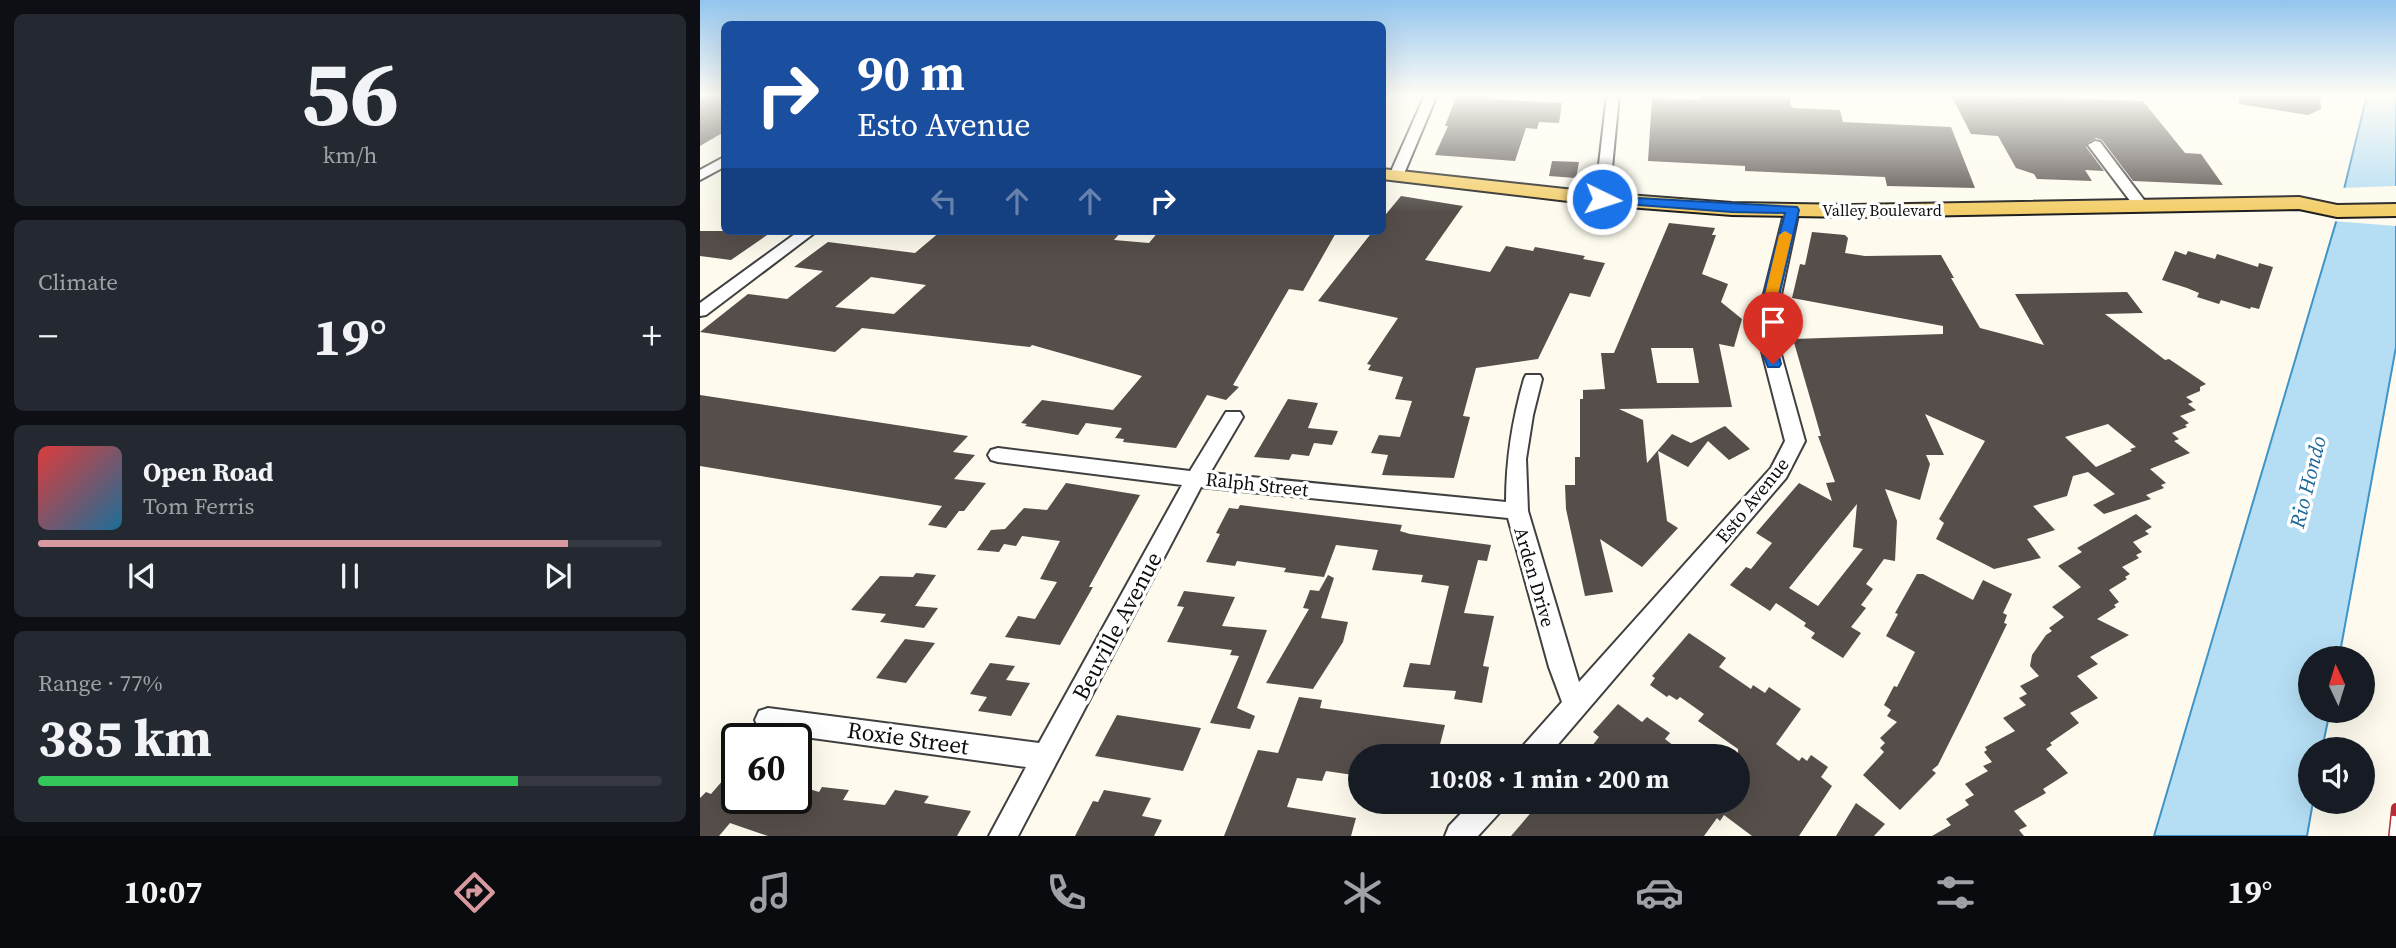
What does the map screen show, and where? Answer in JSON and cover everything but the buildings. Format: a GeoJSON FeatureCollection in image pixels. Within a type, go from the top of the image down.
{"type":"FeatureCollection","features":[{"type":"Feature","properties":{"kind":"main road","name":"Valley Boulevard"},"geometry":{"type":"LineString","coordinates":[[1389,175],[1602,199],[1732,209],[2299,204],[2337,211],[2396,210]]}},
{"type":"Feature","properties":{"kind":"main road","name":"Valley Boulevard"},"geometry":{"type":"LineString","coordinates":[[2299,204],[2314,197],[2396,195]]}},
{"type":"Feature","properties":{"kind":"main road"},"geometry":{"type":"LineString","coordinates":[[2337,211],[2356,216],[2396,219]]}},
{"type":"Feature","properties":{"kind":"street"},"geometry":{"type":"LineString","coordinates":[[1389,175],[1411,134]]}},
{"type":"Feature","properties":{"kind":"street"},"geometry":{"type":"LineString","coordinates":[[1602,199],[1609,134]]}},
{"type":"Feature","properties":{"kind":"street"},"geometry":{"type":"LineString","coordinates":[[2095,145],[2142,207]]}},
{"type":"Feature","properties":{"kind":"street"},"geometry":{"type":"LineString","coordinates":[[700,176],[721,163]]}},
{"type":"Feature","properties":{"kind":"street","name":"Esto Avenue"},"geometry":{"type":"LineString","coordinates":[[1576,705],[1779,473],[1789,458],[1795,441],[1768,340],[1767,318],[1792,210]]}},
{"type":"Feature","properties":{"kind":"street"},"geometry":{"type":"LineString","coordinates":[[700,311],[804,235]]}},
{"type":"Feature","properties":{"kind":"street","name":"Arden Drive"},"geometry":{"type":"LineString","coordinates":[[1533,379],[1523,415],[1517,459],[1517,511],[1561,667],[1576,705]]}},
{"type":"Feature","properties":{"kind":"street","name":"Beuville Avenue"},"geometry":{"type":"LineString","coordinates":[[1003,836],[1048,757],[1196,478],[1233,417]]}},
{"type":"Feature","properties":{"kind":"street","name":"Ralph Street"},"geometry":{"type":"LineString","coordinates":[[998,455],[1517,511]]}},
{"type":"Feature","properties":{"kind":"street"},"geometry":{"type":"LineString","coordinates":[[1542,744],[1576,705]]}},
{"type":"Feature","properties":{"kind":"street","name":"Roxie Street"},"geometry":{"type":"LineString","coordinates":[[768,720],[1048,757]]}},
{"type":"Feature","properties":{"kind":"street"},"geometry":{"type":"LineString","coordinates":[[1459,836],[1479,814]]}},
{"type":"Feature","properties":{"kind":"water","name":"Rio Hondo"},"geometry":{"type":"Polygon","coordinates":[[[2357,134],[2396,134],[2396,347],[2341,646],[2298,646],[2298,723],[2327,723],[2325,737],[2298,737],[2298,814],[2311,814],[2307,836],[2154,836],[2336,222],[2357,134]]]}},
{"type":"Feature","properties":{"kind":"pier"},"geometry":{"type":"Polygon","coordinates":[[[2396,186],[2396,226],[2332,221],[2340,188],[2396,186]]]}},
{"type":"Feature","properties":{"kind":"railway"},"geometry":{"type":"LineString","coordinates":[[2393,836],[2396,808]]}},
{"type":"Feature","properties":{"kind":"slow traffic"},"geometry":{"type":"LineString","coordinates":[[1769,303],[1785,235]]}},
{"type":"Feature","properties":{"kind":"route"},"geometry":{"type":"LineString","coordinates":[[1602,199],[1732,209],[1792,210],[1767,318],[1773,364]]}}]}
